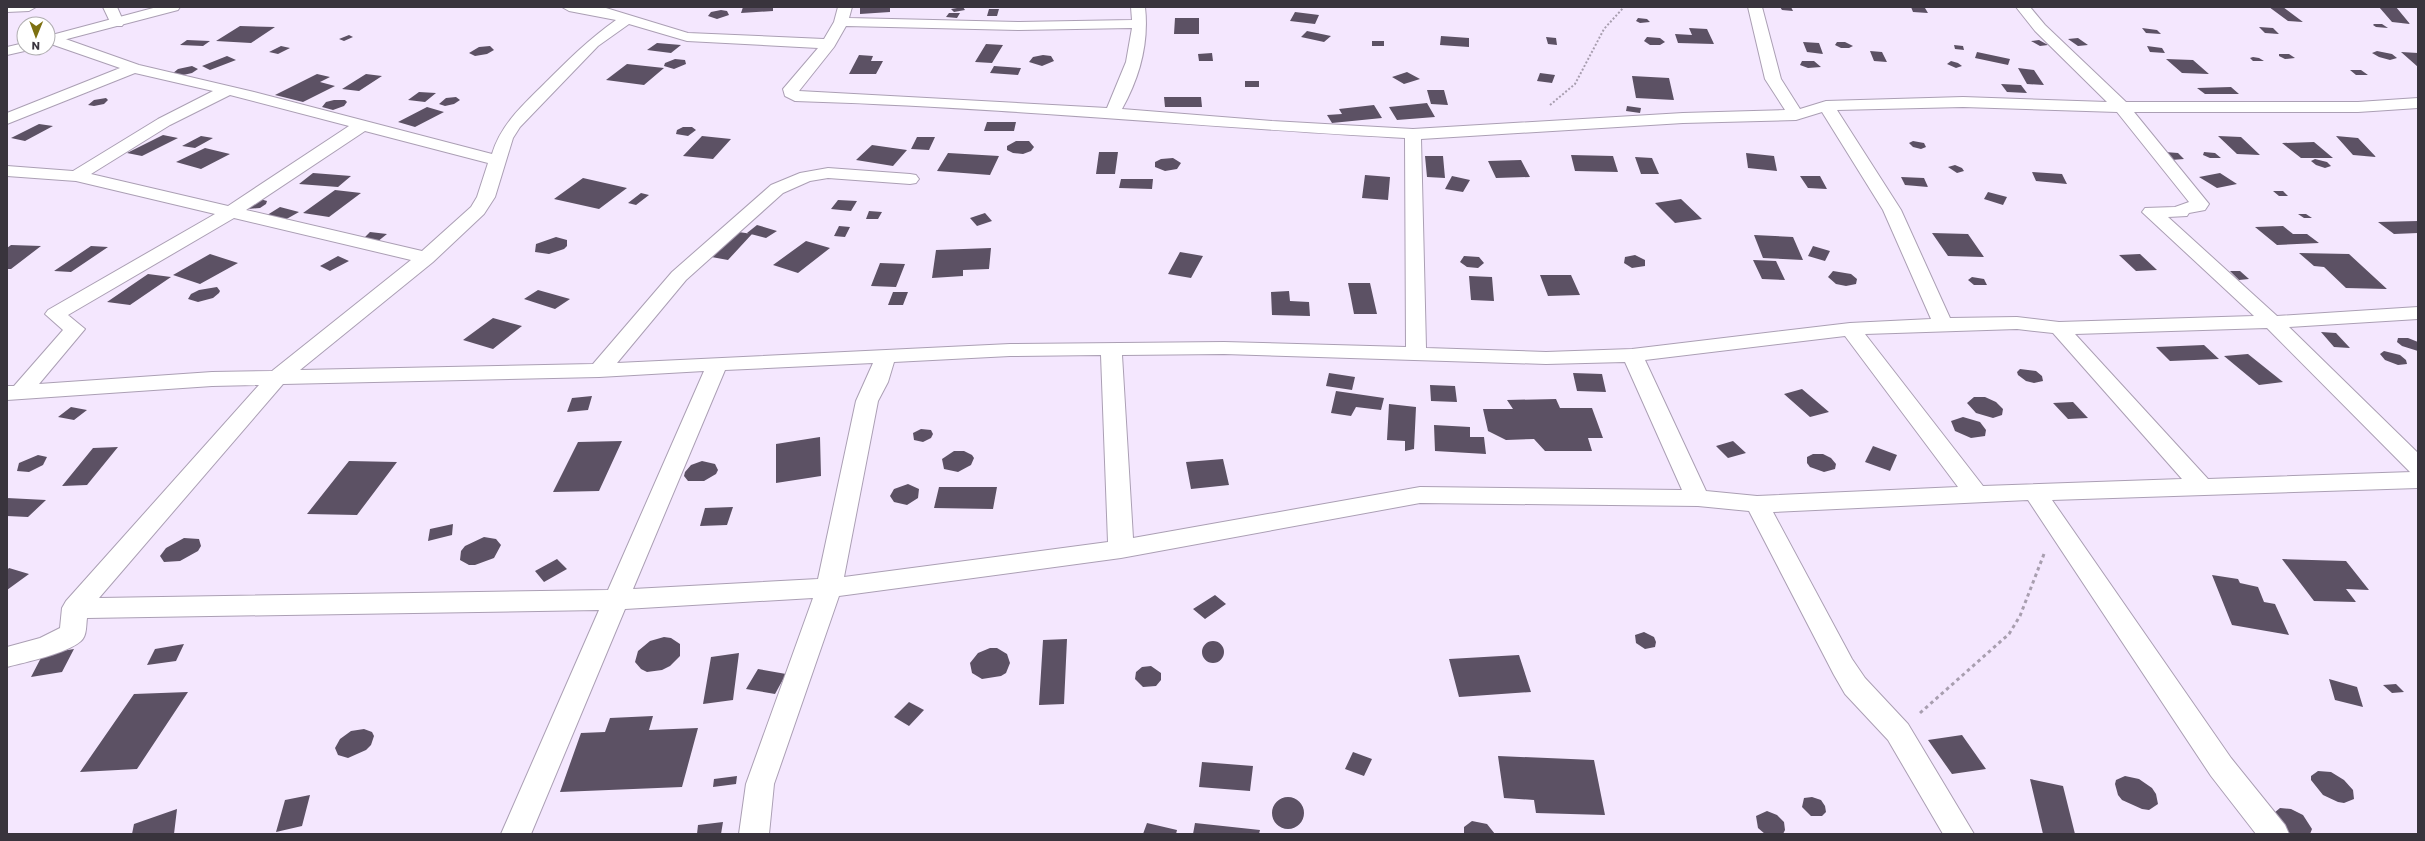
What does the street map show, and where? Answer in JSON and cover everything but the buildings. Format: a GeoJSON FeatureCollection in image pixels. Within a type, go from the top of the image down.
{"type":"FeatureCollection","features":[{"type":"Feature","properties":{"kind":"street"},"geometry":{"type":"LineString","coordinates":[[7,8],[28,7]]}},
{"type":"Feature","properties":{"kind":"street"},"geometry":{"type":"LineString","coordinates":[[110,7],[117,23]]}},
{"type":"Feature","properties":{"kind":"street"},"geometry":{"type":"LineString","coordinates":[[56,38],[173,7]]}},
{"type":"Feature","properties":{"kind":"street"},"geometry":{"type":"LineString","coordinates":[[569,7],[625,13],[687,37],[829,44]]}},
{"type":"Feature","properties":{"kind":"street"},"geometry":{"type":"LineString","coordinates":[[845,7],[841,22],[829,44],[792,89],[791,93],[795,96],[864,98],[1112,113],[1272,126],[1413,134],[1489,131],[1524,127],[1683,118],[1796,115],[1826,106],[1964,102],[2122,107],[2358,107],[2418,103]]}},
{"type":"Feature","properties":{"kind":"street"},"geometry":{"type":"LineString","coordinates":[[1112,113],[1126,86],[1141,24],[1138,7]]}},
{"type":"Feature","properties":{"kind":"street"},"geometry":{"type":"LineString","coordinates":[[1755,7],[1773,79],[1796,115]]}},
{"type":"Feature","properties":{"kind":"street"},"geometry":{"type":"LineString","coordinates":[[2023,7],[2040,28],[2122,107],[2200,204],[2199,206],[2182,209],[2181,212],[2151,212],[2272,322],[2418,466]]}},
{"type":"Feature","properties":{"kind":"street"},"geometry":{"type":"LineString","coordinates":[[7,657],[47,646],[72,634],[75,608],[277,378],[426,258],[478,210],[486,197],[496,160],[505,138],[514,124],[593,43],[625,13]]}},
{"type":"Feature","properties":{"kind":"street"},"geometry":{"type":"LineString","coordinates":[[841,22],[1019,26],[1141,24]]}},
{"type":"Feature","properties":{"kind":"street"},"geometry":{"type":"LineString","coordinates":[[56,42],[134,68],[496,160]]}},
{"type":"Feature","properties":{"kind":"street"},"geometry":{"type":"LineString","coordinates":[[7,119],[134,68]]}},
{"type":"Feature","properties":{"kind":"street"},"geometry":{"type":"LineString","coordinates":[[76,176],[164,122],[226,91]]}},
{"type":"Feature","properties":{"kind":"street"},"geometry":{"type":"LineString","coordinates":[[1826,106],[1892,210],[1943,324]]}},
{"type":"Feature","properties":{"kind":"street"},"geometry":{"type":"LineString","coordinates":[[14,392],[75,329],[55,314],[232,212],[362,125]]}},
{"type":"Feature","properties":{"kind":"street"},"geometry":{"type":"LineString","coordinates":[[1413,134],[1416,353]]}},
{"type":"Feature","properties":{"kind":"street"},"geometry":{"type":"LineString","coordinates":[[7,171],[76,176],[426,258]]}},
{"type":"Feature","properties":{"kind":"street"},"geometry":{"type":"LineString","coordinates":[[599,370],[679,276],[777,189],[806,177],[828,173],[910,179]]}},
{"type":"Feature","properties":{"kind":"street"},"geometry":{"type":"LineString","coordinates":[[14,392],[277,378],[599,370],[1010,350],[1224,348],[1546,358],[1632,355],[1850,329],[1943,324],[2016,323],[2059,328],[2272,322],[2418,313]]}},
{"type":"Feature","properties":{"kind":"street"},"geometry":{"type":"LineString","coordinates":[[2059,328],[2202,487]]}},
{"type":"Feature","properties":{"kind":"street"},"geometry":{"type":"LineString","coordinates":[[1850,329],[1976,494]]}},
{"type":"Feature","properties":{"kind":"street"},"geometry":{"type":"LineString","coordinates":[[1111,350],[1121,549]]}},
{"type":"Feature","properties":{"kind":"street"},"geometry":{"type":"LineString","coordinates":[[754,834],[760,784],[828,588],[868,401],[877,382],[886,355]]}},
{"type":"Feature","properties":{"kind":"street"},"geometry":{"type":"LineString","coordinates":[[1632,355],[1698,498]]}},
{"type":"Feature","properties":{"kind":"street"},"geometry":{"type":"LineString","coordinates":[[516,834],[614,600],[717,365]]}},
{"type":"Feature","properties":{"kind":"street"},"geometry":{"type":"LineString","coordinates":[[75,608],[614,600],[828,588],[1121,549],[1382,500],[1420,495],[1698,498],[1758,504],[1976,494],[2418,480]]}},
{"type":"Feature","properties":{"kind":"street"},"geometry":{"type":"LineString","coordinates":[[2034,492],[2221,767],[2274,834]]}},
{"type":"Feature","properties":{"kind":"street"},"geometry":{"type":"LineString","coordinates":[[1758,504],[1843,667],[1855,686],[1898,732],[1958,834]]}},
{"type":"Feature","properties":{"kind":"path"},"geometry":{"type":"LineString","coordinates":[[1524,127],[1575,84],[1604,29],[1624,7]]}},
{"type":"Feature","properties":{"kind":"path"},"geometry":{"type":"LineString","coordinates":[[1898,732],[2009,634],[2020,616],[2057,526]]}}]}
